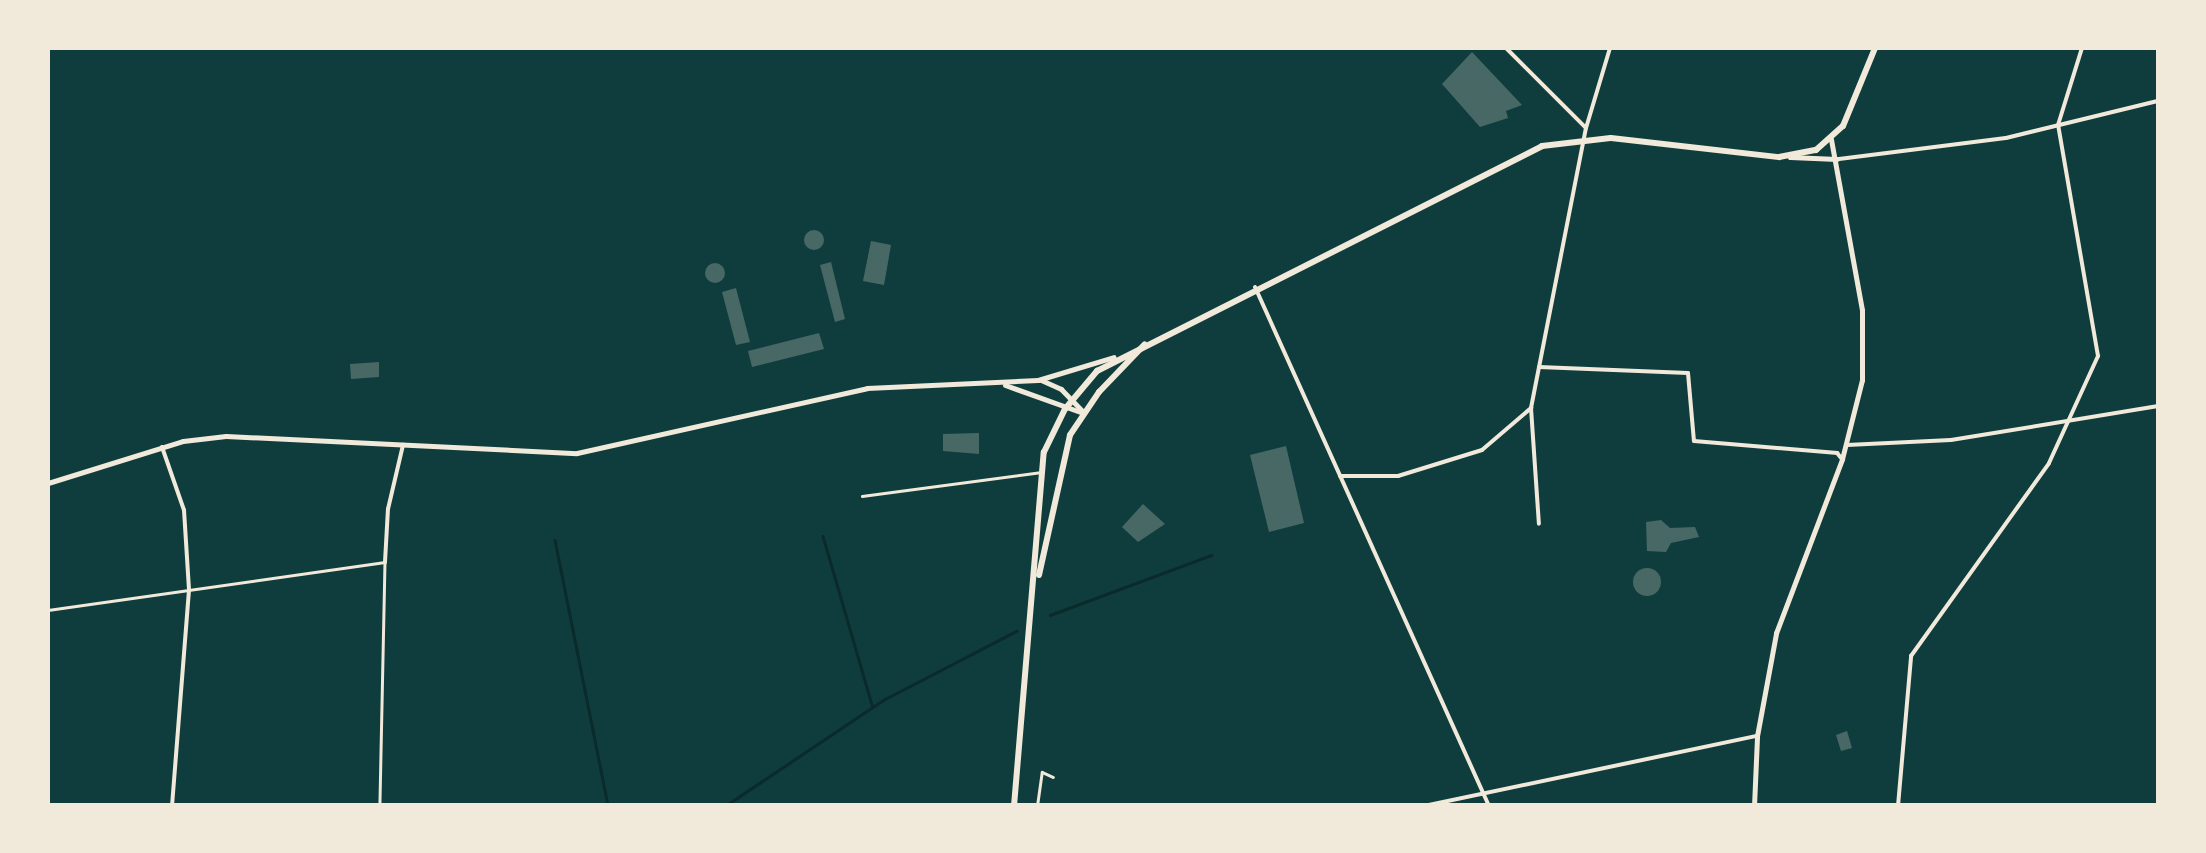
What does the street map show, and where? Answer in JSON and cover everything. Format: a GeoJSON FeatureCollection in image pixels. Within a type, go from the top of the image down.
{"type":"FeatureCollection","features":[{"type":"Feature","properties":{"kind":"main road"},"geometry":{"type":"LineString","coordinates":[[1014,806],[1036,590],[1042,472],[1065,409],[1114,357],[1512,156],[1585,138],[1790,156],[1824,145],[1852,109],[1876,48]]}},
{"type":"Feature","properties":{"kind":"main road"},"geometry":{"type":"LineString","coordinates":[[1036,590],[1064,452],[1083,412],[1146,344]]}},
{"type":"Feature","properties":{"kind":"street"},"geometry":{"type":"LineString","coordinates":[[1506,48],[1586,128]]}},
{"type":"Feature","properties":{"kind":"street"},"geometry":{"type":"LineString","coordinates":[[1539,524],[1531,408],[1586,128],[1610,48]]}},
{"type":"Feature","properties":{"kind":"street"},"geometry":{"type":"LineString","coordinates":[[1898,806],[1911,656],[2049,462],[2098,356],[2058,124],[2082,48]]}},
{"type":"Feature","properties":{"kind":"street"},"geometry":{"type":"LineString","coordinates":[[1790,156],[1834,160],[2006,138],[2158,101]]}},
{"type":"Feature","properties":{"kind":"street"},"geometry":{"type":"LineString","coordinates":[[1754,806],[1757,736],[1776,632],[1847,445],[1864,350],[1831,139]]}},
{"type":"Feature","properties":{"kind":"street"},"geometry":{"type":"LineString","coordinates":[[1824,145],[1834,160]]}},
{"type":"Feature","properties":{"kind":"street"},"geometry":{"type":"LineString","coordinates":[[1255,287],[1489,806]]}},
{"type":"Feature","properties":{"kind":"street"},"geometry":{"type":"LineString","coordinates":[[48,483],[162,447],[254,435],[577,454],[867,388],[1038,380],[1114,357]]}},
{"type":"Feature","properties":{"kind":"street"},"geometry":{"type":"LineString","coordinates":[[1539,367],[1688,373],[1694,442],[1837,453],[1842,459]]}},
{"type":"Feature","properties":{"kind":"street"},"geometry":{"type":"LineString","coordinates":[[1038,380],[1083,412]]}},
{"type":"Feature","properties":{"kind":"street"},"geometry":{"type":"LineString","coordinates":[[997,383],[1083,412]]}},
{"type":"Feature","properties":{"kind":"street"},"geometry":{"type":"LineString","coordinates":[[1847,445],[1951,440],[2158,406]]}},
{"type":"Feature","properties":{"kind":"street"},"geometry":{"type":"LineString","coordinates":[[1340,476],[1398,476],[1482,450],[1531,408]]}},
{"type":"Feature","properties":{"kind":"street"},"geometry":{"type":"LineString","coordinates":[[385,562],[388,509],[402,445]]}},
{"type":"Feature","properties":{"kind":"street"},"geometry":{"type":"LineString","coordinates":[[162,447],[184,510],[189,590],[172,806]]}},
{"type":"Feature","properties":{"kind":"street"},"geometry":{"type":"LineString","coordinates":[[1424,806],[1757,736]]}},
{"type":"Feature","properties":{"kind":"lane"},"geometry":{"type":"LineString","coordinates":[[862,496],[1042,472]]}},
{"type":"Feature","properties":{"kind":"lane"},"geometry":{"type":"LineString","coordinates":[[48,610],[385,562],[380,806]]}},
{"type":"Feature","properties":{"kind":"path"},"geometry":{"type":"LineString","coordinates":[[1037,806],[1042,772],[1053,777]]}},
{"type":"Feature","properties":{"kind":"building"},"geometry":{"type":"Polygon","coordinates":[[[1472,52],[1522,105],[1506,111],[1508,118],[1480,127],[1442,84],[1472,52]]]}},
{"type":"Feature","properties":{"kind":"building"},"geometry":{"type":"Polygon","coordinates":[[[814,230],[824,240],[814,250],[804,240],[814,230]]]}},
{"type":"Feature","properties":{"kind":"building"},"geometry":{"type":"Polygon","coordinates":[[[871,241],[891,245],[884,285],[863,281],[871,241]]]}},
{"type":"Feature","properties":{"kind":"building"},"geometry":{"type":"Polygon","coordinates":[[[831,262],[845,319],[835,322],[820,265],[831,262]]]}},
{"type":"Feature","properties":{"kind":"building"},"geometry":{"type":"Polygon","coordinates":[[[715,263],[725,273],[715,283],[705,273],[715,263]]]}},
{"type":"Feature","properties":{"kind":"building"},"geometry":{"type":"Polygon","coordinates":[[[736,288],[750,342],[736,345],[722,292],[736,288]]]}},
{"type":"Feature","properties":{"kind":"building"},"geometry":{"type":"Polygon","coordinates":[[[819,333],[824,349],[752,367],[748,351],[819,333]]]}},
{"type":"Feature","properties":{"kind":"building"},"geometry":{"type":"Polygon","coordinates":[[[379,362],[379,377],[351,379],[350,364],[379,362]]]}},
{"type":"Feature","properties":{"kind":"building"},"geometry":{"type":"Polygon","coordinates":[[[979,433],[979,454],[943,451],[943,434],[979,433]]]}},
{"type":"Feature","properties":{"kind":"building"},"geometry":{"type":"Polygon","coordinates":[[[1286,446],[1304,523],[1269,532],[1250,455],[1286,446]]]}},
{"type":"Feature","properties":{"kind":"building"},"geometry":{"type":"Polygon","coordinates":[[[1143,504],[1165,524],[1138,542],[1122,527],[1143,504]]]}},
{"type":"Feature","properties":{"kind":"building"},"geometry":{"type":"Polygon","coordinates":[[[1661,520],[1670,528],[1695,527],[1699,537],[1671,543],[1666,552],[1647,551],[1646,522],[1661,520]]]}},
{"type":"Feature","properties":{"kind":"building"},"geometry":{"type":"Polygon","coordinates":[[[1647,568],[1657,572],[1661,582],[1657,592],[1647,596],[1637,592],[1633,582],[1637,572],[1647,568]]]}},
{"type":"Feature","properties":{"kind":"building"},"geometry":{"type":"Polygon","coordinates":[[[1847,731],[1852,748],[1841,751],[1836,735],[1847,731]]]}},
{"type":"Feature","properties":{"kind":"waterway"},"geometry":{"type":"LineString","coordinates":[[823,536],[872,705]]}},
{"type":"Feature","properties":{"kind":"waterway"},"geometry":{"type":"LineString","coordinates":[[555,540],[608,806]]}},
{"type":"Feature","properties":{"kind":"waterway"},"geometry":{"type":"LineString","coordinates":[[1050,615],[1211,555]]}},
{"type":"Feature","properties":{"kind":"waterway"},"geometry":{"type":"LineString","coordinates":[[725,806],[885,699],[1016,631]]}}]}
